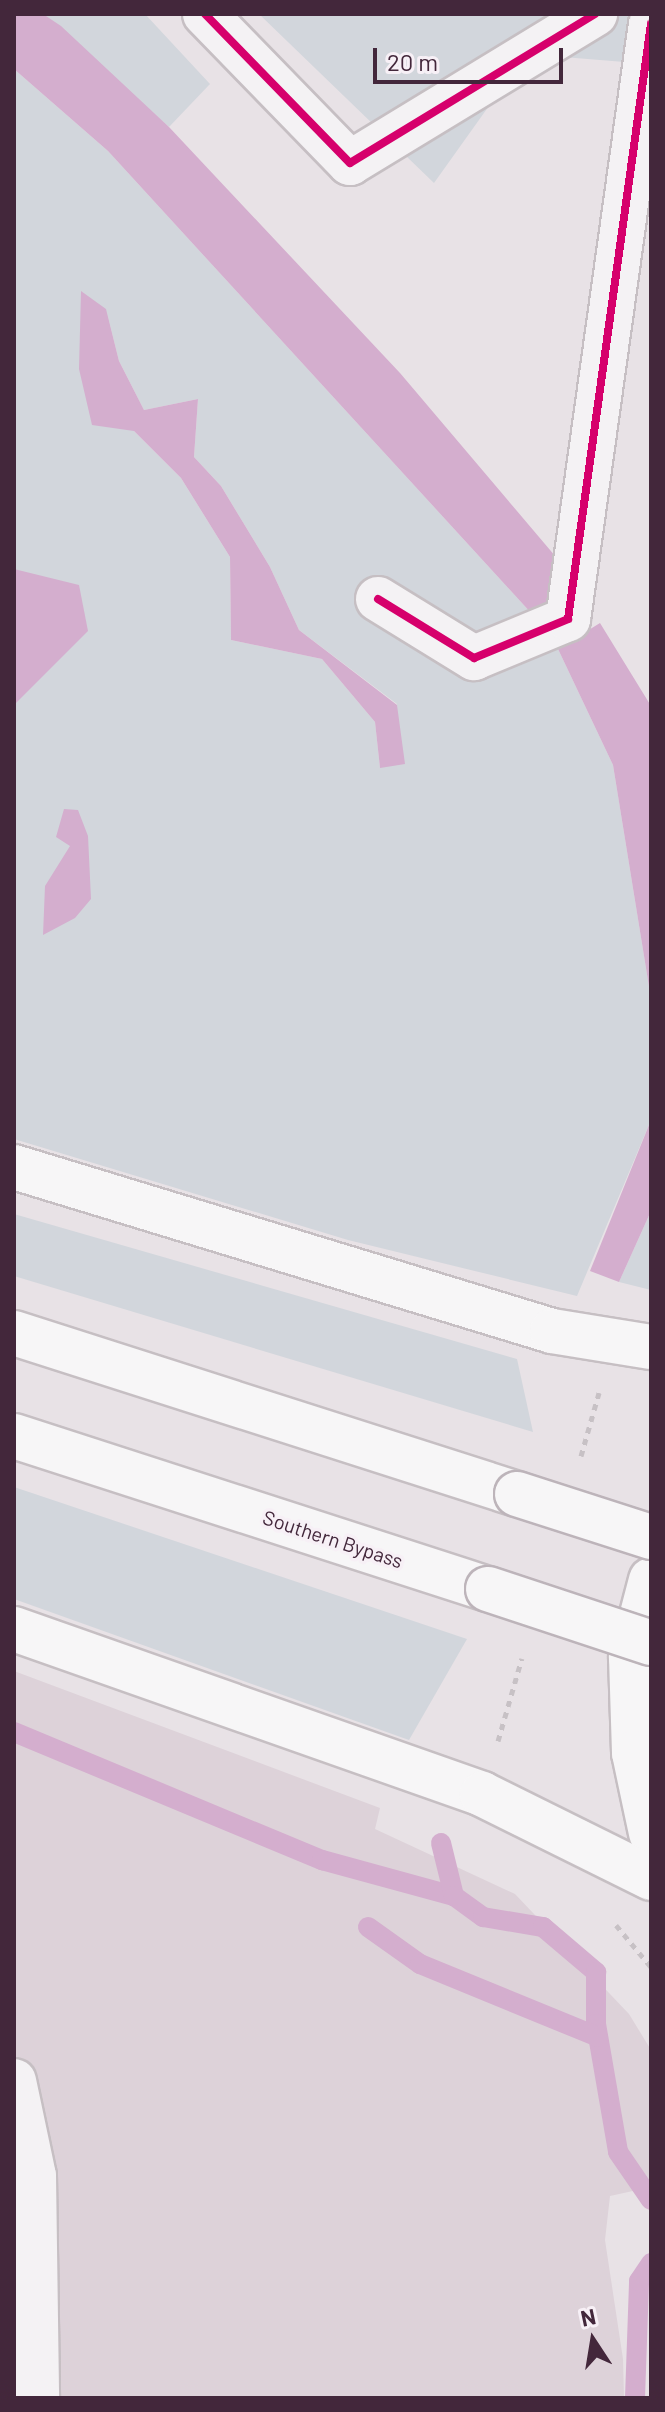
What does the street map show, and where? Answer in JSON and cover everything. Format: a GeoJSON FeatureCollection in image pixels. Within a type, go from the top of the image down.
{"type":"FeatureCollection","features":[{"type":"Feature","properties":{"kind":"main road"},"geometry":{"type":"LineString","coordinates":[[14,1167],[552,1331],[651,1347]]}},
{"type":"Feature","properties":{"kind":"main road"},"geometry":{"type":"LineString","coordinates":[[14,1333],[651,1537]]}},
{"type":"Feature","properties":{"kind":"main road","name":"Southern Bypass"},"geometry":{"type":"LineString","coordinates":[[14,1436],[651,1643]]}},
{"type":"Feature","properties":{"kind":"main road"},"geometry":{"type":"LineString","coordinates":[[651,1580],[631,1657],[634,1753],[651,1833]]}},
{"type":"Feature","properties":{"kind":"main road"},"geometry":{"type":"LineString","coordinates":[[14,1629],[482,1794],[651,1878]]}},
{"type":"Feature","properties":{"kind":"street"},"geometry":{"type":"LineString","coordinates":[[205,14],[350,163],[595,14]]}},
{"type":"Feature","properties":{"kind":"street"},"geometry":{"type":"LineString","coordinates":[[378,599],[474,658],[568,619],[651,24]]}},
{"type":"Feature","properties":{"kind":"street"},"geometry":{"type":"LineString","coordinates":[[14,2081],[34,2176],[37,2398]]}},
{"type":"Feature","properties":{"kind":"shaded area"},"geometry":{"type":"Polygon","coordinates":[[[14,14],[43,14],[61,26],[169,127],[400,373],[578,583],[532,614],[108,151],[14,69],[14,14]]]}},
{"type":"Feature","properties":{"kind":"shaded area"},"geometry":{"type":"Polygon","coordinates":[[[43,14],[145,14],[210,84],[169,127],[43,14]]]}},
{"type":"Feature","properties":{"kind":"shaded area"},"geometry":{"type":"Polygon","coordinates":[[[259,14],[650,14],[649,64],[526,54],[434,183],[259,14]]]}},
{"type":"Feature","properties":{"kind":"shaded area"},"geometry":{"type":"Polygon","coordinates":[[[14,69],[108,151],[532,614],[558,649],[613,765],[651,999],[651,1120],[577,1296],[348,1240],[14,1139],[14,69]],[[106,309],[134,431],[181,478],[230,557],[231,640],[322,659],[375,722],[380,768],[397,704],[299,630],[270,567],[221,486],[194,457],[198,399],[144,410],[119,361],[106,309]]]}},
{"type":"Feature","properties":{"kind":"shaded area"},"geometry":{"type":"Polygon","coordinates":[[[81,291],[106,309],[119,361],[144,410],[198,399],[194,457],[221,486],[270,567],[299,630],[397,705],[405,764],[380,768],[375,722],[322,659],[231,640],[230,557],[181,478],[134,431],[92,425],[79,369],[81,291]]]}},
{"type":"Feature","properties":{"kind":"shaded area"},"geometry":{"type":"Polygon","coordinates":[[[14,569],[79,585],[88,631],[14,705],[14,569]]]}},
{"type":"Feature","properties":{"kind":"shaded area"},"geometry":{"type":"Polygon","coordinates":[[[600,623],[651,706],[651,999],[613,765],[558,649],[600,623]]]}},
{"type":"Feature","properties":{"kind":"shaded area"},"geometry":{"type":"Polygon","coordinates":[[[64,809],[78,810],[88,836],[91,899],[75,918],[43,935],[45,886],[70,846],[56,837],[64,809]]]}},
{"type":"Feature","properties":{"kind":"shaded area"},"geometry":{"type":"Polygon","coordinates":[[[651,1120],[651,1211],[619,1282],[590,1271],[651,1120]]]}},
{"type":"Feature","properties":{"kind":"shaded area"},"geometry":{"type":"Polygon","coordinates":[[[651,1211],[651,1290],[619,1282],[651,1211]]]}},
{"type":"Feature","properties":{"kind":"shaded area"},"geometry":{"type":"Polygon","coordinates":[[[14,1214],[517,1359],[533,1432],[14,1276],[14,1214]]]}},
{"type":"Feature","properties":{"kind":"shaded area"},"geometry":{"type":"Polygon","coordinates":[[[14,1487],[467,1639],[409,1740],[14,1599],[14,1487]]]}},
{"type":"Feature","properties":{"kind":"shaded area"},"geometry":{"type":"Polygon","coordinates":[[[14,1671],[380,1808],[375,1829],[515,1894],[629,2014],[651,2050],[651,2187],[610,2196],[605,2240],[623,2359],[624,2398],[14,2398],[14,1671]]]}},
{"type":"Feature","properties":{"kind":"waterway"},"geometry":{"type":"LineString","coordinates":[[14,1732],[322,1860],[454,1896]]}},
{"type":"Feature","properties":{"kind":"waterway"},"geometry":{"type":"LineString","coordinates":[[441,1843],[454,1896],[483,1917],[543,1927],[596,1972],[596,2024],[618,2152],[651,2200]]}},
{"type":"Feature","properties":{"kind":"waterway"},"geometry":{"type":"LineString","coordinates":[[368,1927],[420,1964],[598,2037]]}},
{"type":"Feature","properties":{"kind":"waterway"},"geometry":{"type":"LineString","coordinates":[[635,2398],[639,2281],[651,2263]]}},
{"type":"Feature","properties":{"kind":"cycle path"},"geometry":{"type":"LineString","coordinates":[[205,14],[350,163],[595,14]]}},
{"type":"Feature","properties":{"kind":"cycle path"},"geometry":{"type":"LineString","coordinates":[[378,599],[474,658],[568,619],[651,24]]}}]}
